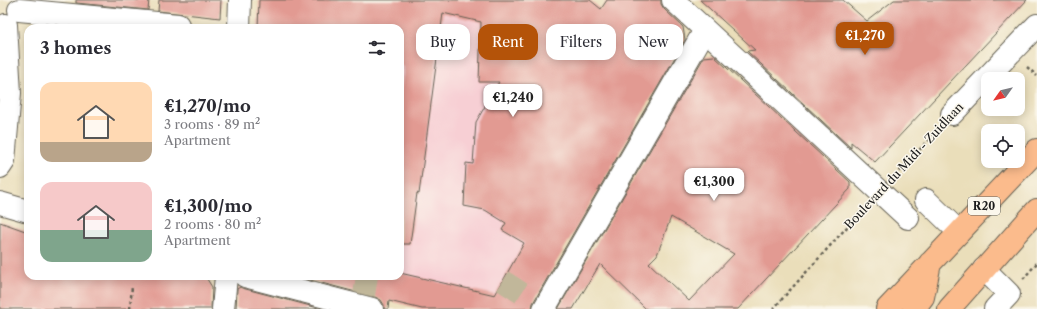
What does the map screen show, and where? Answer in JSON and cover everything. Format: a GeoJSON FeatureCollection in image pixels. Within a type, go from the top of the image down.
{"type":"FeatureCollection","features":[{"type":"Feature","properties":{"kind":"main road","name":"R20"},"geometry":{"type":"LineString","coordinates":[[887,309],[1037,150]]}},
{"type":"Feature","properties":{"kind":"main road"},"geometry":{"type":"LineString","coordinates":[[949,309],[1037,210]]}},
{"type":"Feature","properties":{"kind":"main road"},"geometry":{"type":"LineString","coordinates":[[914,309],[923,297],[931,262]]}},
{"type":"Feature","properties":{"kind":"street"},"geometry":{"type":"LineString","coordinates":[[239,24],[240,0]]}},
{"type":"Feature","properties":{"kind":"street"},"geometry":{"type":"LineString","coordinates":[[673,0],[908,218]]}},
{"type":"Feature","properties":{"kind":"street"},"geometry":{"type":"LineString","coordinates":[[0,167],[4,161],[10,93],[12,17],[141,24]]}},
{"type":"Feature","properties":{"kind":"street","name":"Boulevard du Midi - Zuidlaan"},"geometry":{"type":"LineString","coordinates":[[952,114],[1037,25]]}},
{"type":"Feature","properties":{"kind":"street"},"geometry":{"type":"LineString","coordinates":[[539,305],[705,30]]}},
{"type":"Feature","properties":{"kind":"street"},"geometry":{"type":"LineString","coordinates":[[926,200],[959,232]]}},
{"type":"Feature","properties":{"kind":"street"},"geometry":{"type":"LineString","coordinates":[[0,203],[24,210]]}},
{"type":"Feature","properties":{"kind":"street"},"geometry":{"type":"LineString","coordinates":[[984,269],[1009,294],[995,309]]}},
{"type":"Feature","properties":{"kind":"street"},"geometry":{"type":"LineString","coordinates":[[224,309],[226,280]]}},
{"type":"Feature","properties":{"kind":"street"},"geometry":{"type":"LineString","coordinates":[[260,280],[372,309]]}},
{"type":"Feature","properties":{"kind":"path","name":"Boulevard du Midi - Zuidlaan"},"geometry":{"type":"LineString","coordinates":[[773,309],[952,114]]}},
{"type":"Feature","properties":{"kind":"path"},"geometry":{"type":"LineString","coordinates":[[130,309],[132,286]]}},
{"type":"Feature","properties":{"kind":"shaded area"},"geometry":{"type":"Polygon","coordinates":[[[521,0],[548,24],[546,24],[546,60],[588,60],[641,107],[523,309],[422,309],[350,291],[351,280],[404,280],[404,24],[348,24],[521,0]]]}},
{"type":"Feature","properties":{"kind":"building"},"geometry":{"type":"Polygon","coordinates":[[[76,0],[149,0],[148,10],[76,3],[76,0]]]}},
{"type":"Feature","properties":{"kind":"building"},"geometry":{"type":"Polygon","coordinates":[[[159,0],[221,0],[220,18],[158,11],[159,0]]]}},
{"type":"Feature","properties":{"kind":"building"},"geometry":{"type":"Polygon","coordinates":[[[259,0],[590,0],[601,9],[607,0],[661,0],[661,4],[664,9],[680,24],[624,24],[624,60],[673,60],[533,303],[532,309],[422,309],[389,301],[388,309],[384,309],[384,305],[381,300],[375,297],[310,280],[404,280],[404,274],[495,295],[524,243],[502,230],[506,223],[485,210],[464,206],[466,163],[473,164],[476,122],[499,82],[479,82],[480,60],[538,60],[538,24],[481,24],[481,22],[443,13],[442,24],[416,24],[416,60],[437,60],[419,194],[417,193],[410,244],[404,244],[404,24],[258,24],[259,0]]]}},
{"type":"Feature","properties":{"kind":"building"},"geometry":{"type":"Polygon","coordinates":[[[700,0],[843,0],[867,21],[894,0],[1027,0],[875,162],[851,142],[851,148],[747,51],[755,50],[700,0]]]}},
{"type":"Feature","properties":{"kind":"building"},"geometry":{"type":"Polygon","coordinates":[[[683,27],[685,40],[683,43],[683,27]]]}},
{"type":"Feature","properties":{"kind":"building"},"geometry":{"type":"Polygon","coordinates":[[[714,56],[850,182],[850,189],[738,309],[646,309],[600,264],[573,309],[558,309],[704,57],[714,56]],[[671,217],[657,255],[649,263],[689,301],[734,254],[671,217]]]}},
{"type":"Feature","properties":{"kind":"building"},"geometry":{"type":"Polygon","coordinates":[[[0,222],[24,231],[24,280],[208,280],[212,287],[211,309],[0,309],[0,222]]]}},
{"type":"Feature","properties":{"kind":"building"},"geometry":{"type":"Polygon","coordinates":[[[240,287],[322,309],[236,309],[237,289],[240,287]]]}},
{"type":"Feature","properties":{"kind":"tunnel"},"geometry":{"type":"LineString","coordinates":[[364,295],[366,280]]}},
{"type":"Feature","properties":{"kind":"tunnel"},"geometry":{"type":"LineString","coordinates":[[503,281],[529,298]]}}]}
